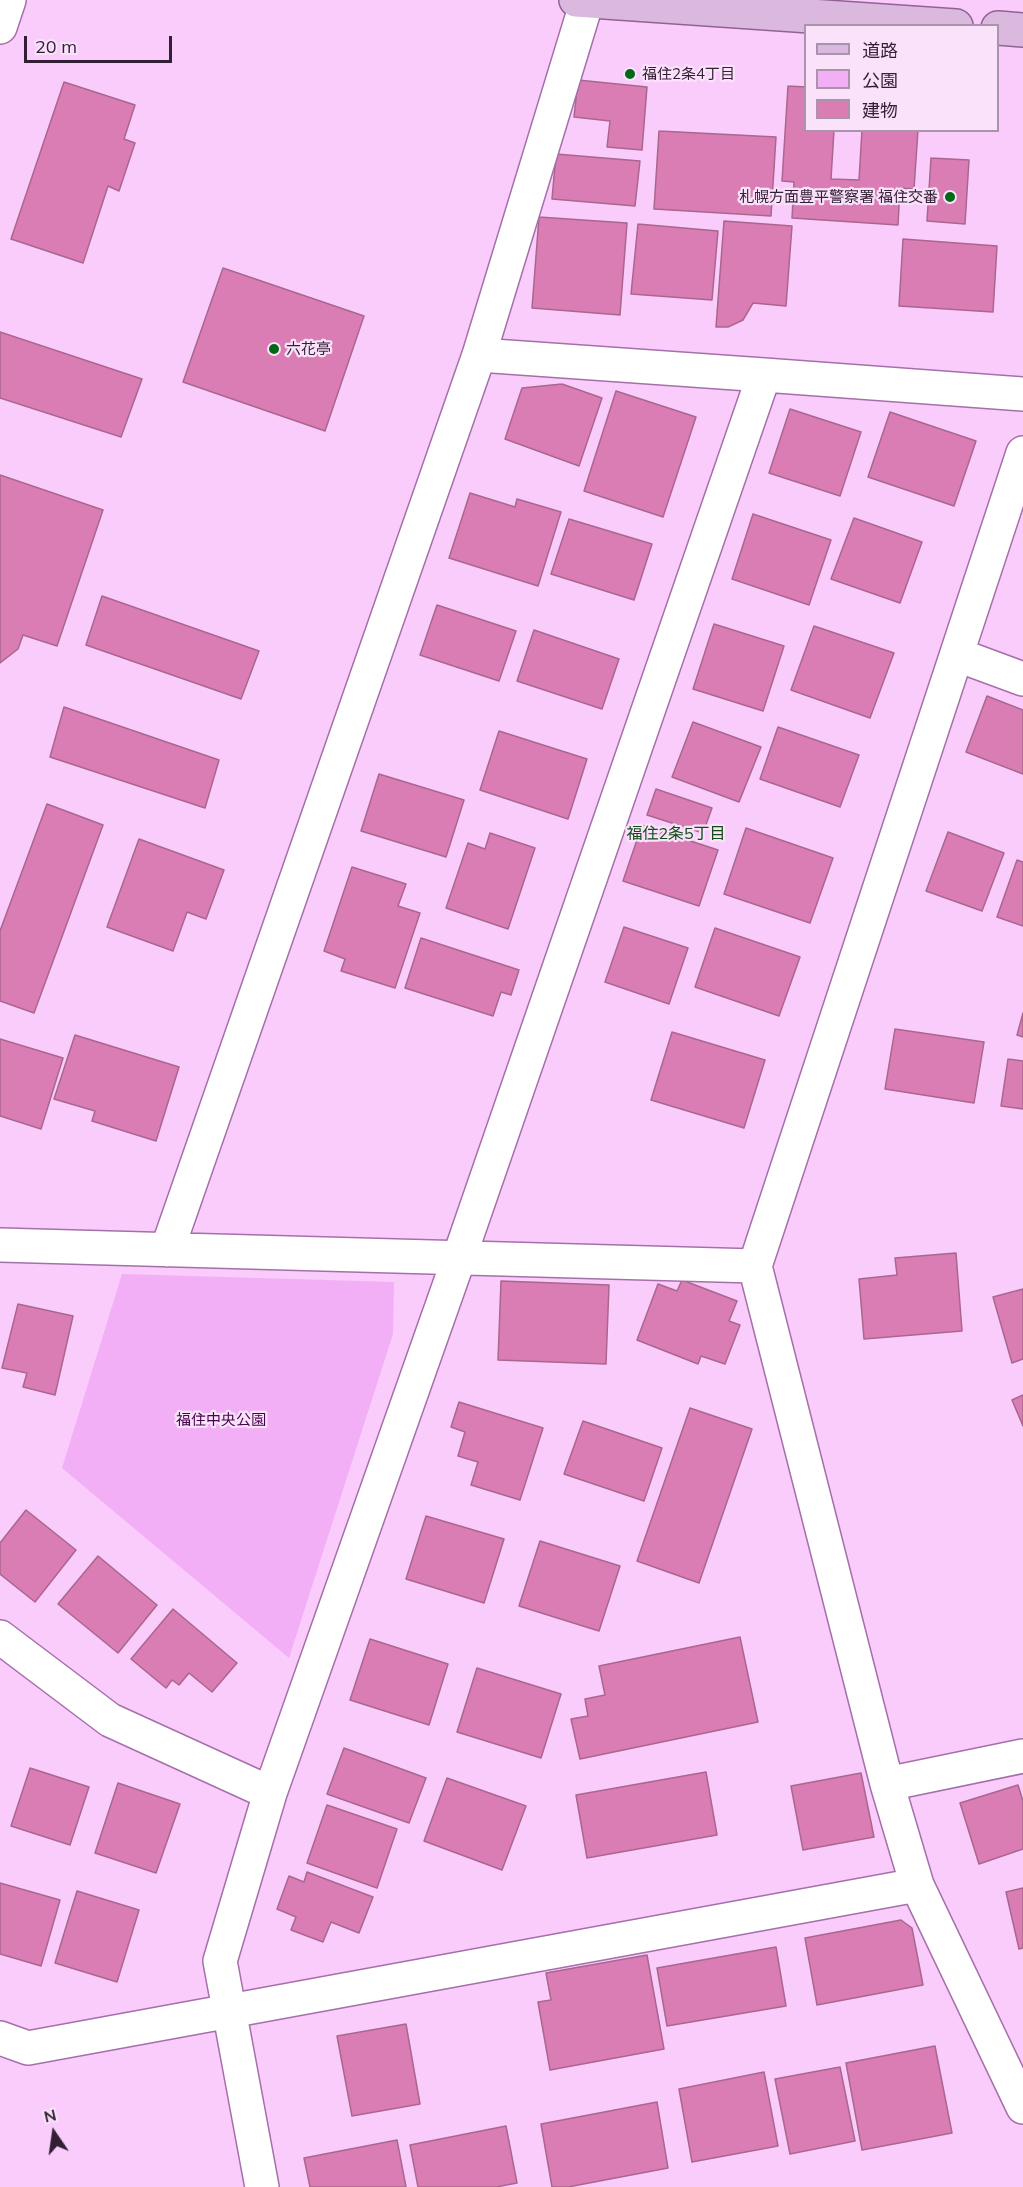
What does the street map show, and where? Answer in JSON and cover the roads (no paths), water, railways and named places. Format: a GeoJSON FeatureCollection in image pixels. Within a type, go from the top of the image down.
{"type":"FeatureCollection","features":[{"type":"Feature","properties":{"kind":"main road"},"geometry":{"type":"LineString","coordinates":[[582,0],[927,24]]}},
{"type":"Feature","properties":{"kind":"main road"},"geometry":{"type":"LineString","coordinates":[[999,28],[1023,30]]}},
{"type":"Feature","properties":{"kind":"street"},"geometry":{"type":"LineString","coordinates":[[0,27],[9,0]]}},
{"type":"Feature","properties":{"kind":"street"},"geometry":{"type":"LineString","coordinates":[[167,1250],[479,355],[582,0]]}},
{"type":"Feature","properties":{"kind":"street"},"geometry":{"type":"LineString","coordinates":[[479,355],[1023,394]]}},
{"type":"Feature","properties":{"kind":"street"},"geometry":{"type":"LineString","coordinates":[[262,2187],[227,2010],[220,1961],[270,1792],[459,1258],[764,375]]}},
{"type":"Feature","properties":{"kind":"street"},"geometry":{"type":"LineString","coordinates":[[1023,453],[755,1266],[887,1784],[918,1885],[1023,2107]]}},
{"type":"Feature","properties":{"kind":"street"},"geometry":{"type":"LineString","coordinates":[[957,655],[1023,679]]}},
{"type":"Feature","properties":{"kind":"street"},"geometry":{"type":"LineString","coordinates":[[0,1245],[755,1266]]}},
{"type":"Feature","properties":{"kind":"street"},"geometry":{"type":"LineString","coordinates":[[0,1637],[110,1720],[270,1792]]}},
{"type":"Feature","properties":{"kind":"street"},"geometry":{"type":"LineString","coordinates":[[887,1784],[1023,1756]]}},
{"type":"Feature","properties":{"kind":"street"},"geometry":{"type":"LineString","coordinates":[[0,2038],[28,2048],[918,1885]]}},
{"type":"Feature","properties":{"kind":"place","name":"福住2条4丁目"},"geometry":{"type":"Point","coordinates":[630,74]}},
{"type":"Feature","properties":{"kind":"place","name":"札幌方面豊平警察署 福住交番"},"geometry":{"type":"Point","coordinates":[950,197]}},
{"type":"Feature","properties":{"kind":"place","name":"六花亭"},"geometry":{"type":"Point","coordinates":[274,349]}},
{"type":"Feature","properties":{"kind":"district","name":"福住2条5丁目"},"geometry":{"type":"Point","coordinates":[676,834]}},
{"type":"Feature","properties":{"kind":"park label","name":"福住中央公園"},"geometry":{"type":"Point","coordinates":[221,1420]}}]}
